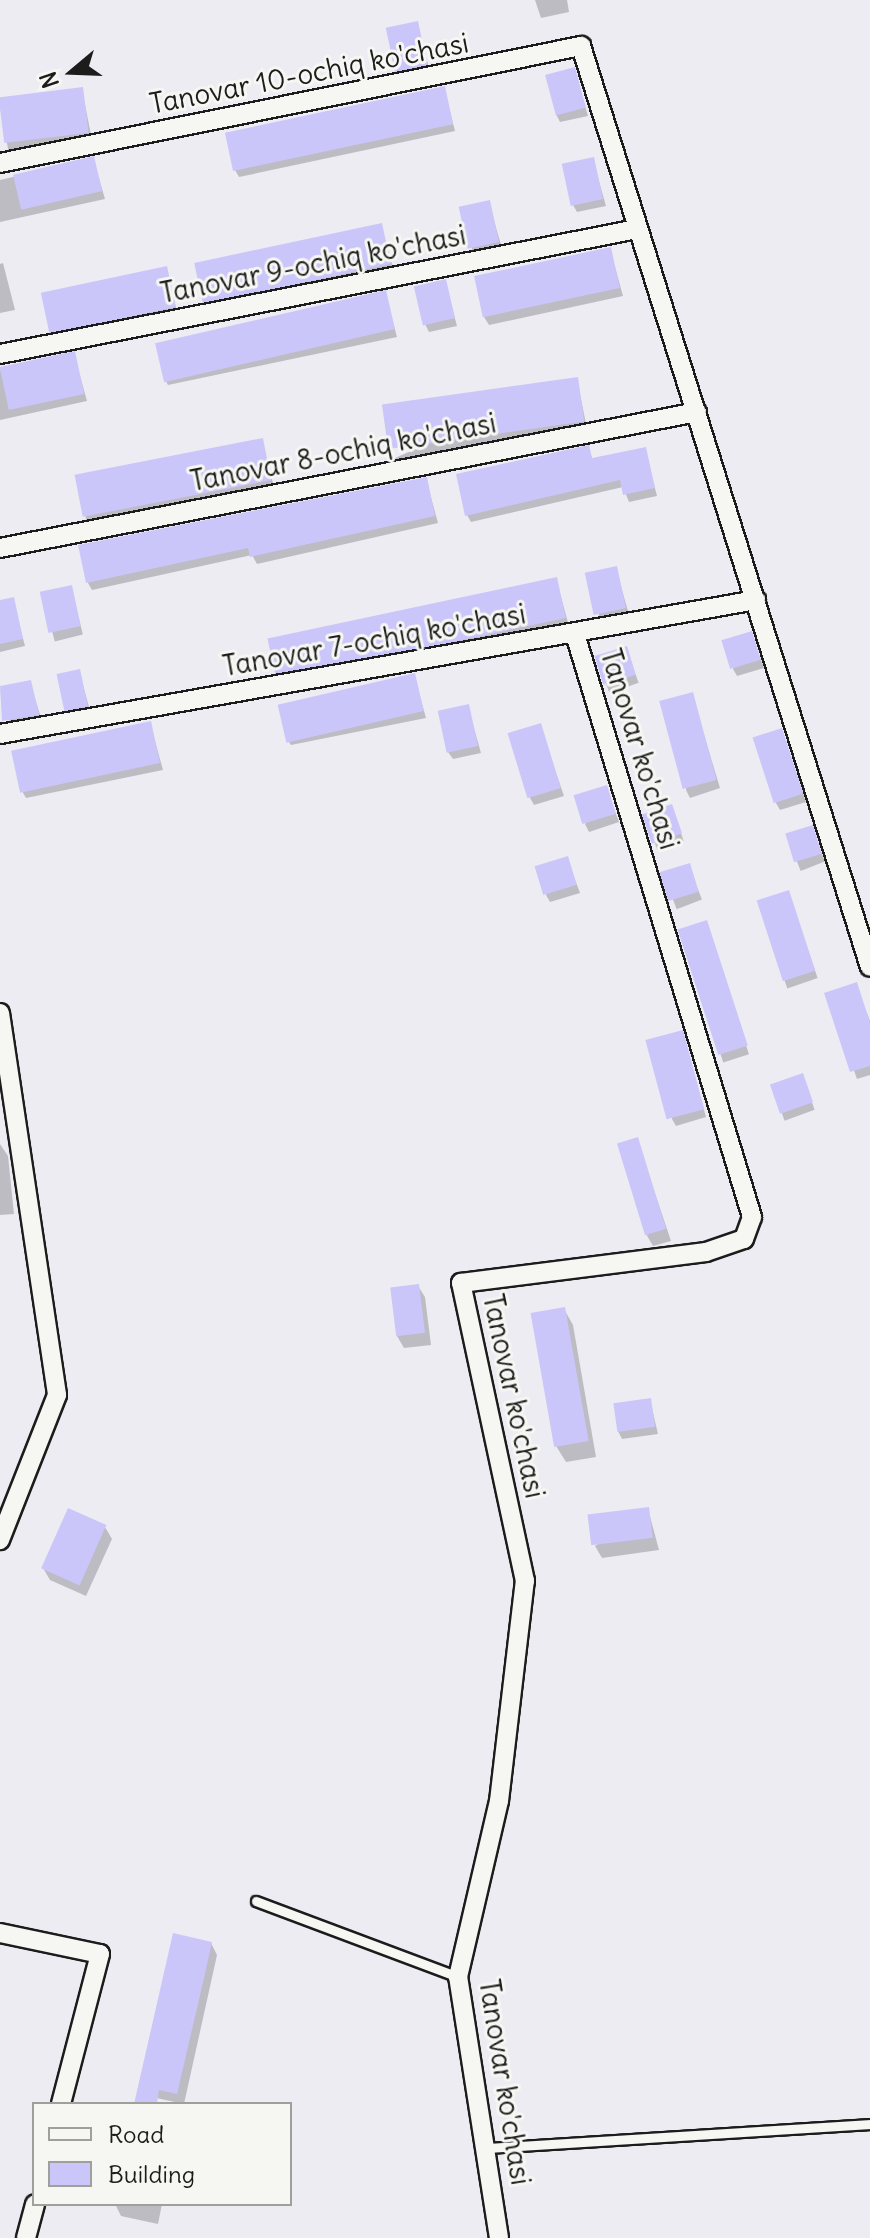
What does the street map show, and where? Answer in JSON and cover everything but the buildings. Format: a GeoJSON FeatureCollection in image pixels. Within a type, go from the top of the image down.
{"type":"FeatureCollection","features":[{"type":"Feature","properties":{"kind":"street","name":"Tanovar 10-ochiq ko'chasi"},"geometry":{"type":"LineString","coordinates":[[0,163],[581,46],[637,229]]}},
{"type":"Feature","properties":{"kind":"street","name":"Tanovar 9-ochiq ko'chasi"},"geometry":{"type":"LineString","coordinates":[[0,354],[637,229]]}},
{"type":"Feature","properties":{"kind":"street"},"geometry":{"type":"LineString","coordinates":[[637,229],[870,967]]}},
{"type":"Feature","properties":{"kind":"street","name":"Tanovar 8-ochiq ko'chasi"},"geometry":{"type":"LineString","coordinates":[[0,548],[697,412]]}},
{"type":"Feature","properties":{"kind":"street","name":"Tanovar 7-ochiq ko'chasi"},"geometry":{"type":"LineString","coordinates":[[0,734],[756,600]]}},
{"type":"Feature","properties":{"kind":"street","name":"Tanovar ko'chasi"},"geometry":{"type":"LineString","coordinates":[[499,2238],[488,2148],[458,1977],[499,1801],[525,1581],[461,1283],[706,1252],[744,1239],[752,1217],[575,634]]}},
{"type":"Feature","properties":{"kind":"street"},"geometry":{"type":"LineString","coordinates":[[0,1013],[8,1129],[57,1395],[2,1531]]}},
{"type":"Feature","properties":{"kind":"street"},"geometry":{"type":"LineString","coordinates":[[0,1933],[100,1954],[62,2102]]}},
{"type":"Feature","properties":{"kind":"street"},"geometry":{"type":"LineString","coordinates":[[26,2238],[34,2206]]}},
{"type":"Feature","properties":{"kind":"lane"},"geometry":{"type":"LineString","coordinates":[[256,1901],[458,1977]]}},
{"type":"Feature","properties":{"kind":"lane"},"geometry":{"type":"LineString","coordinates":[[488,2148],[870,2124]]}}]}
